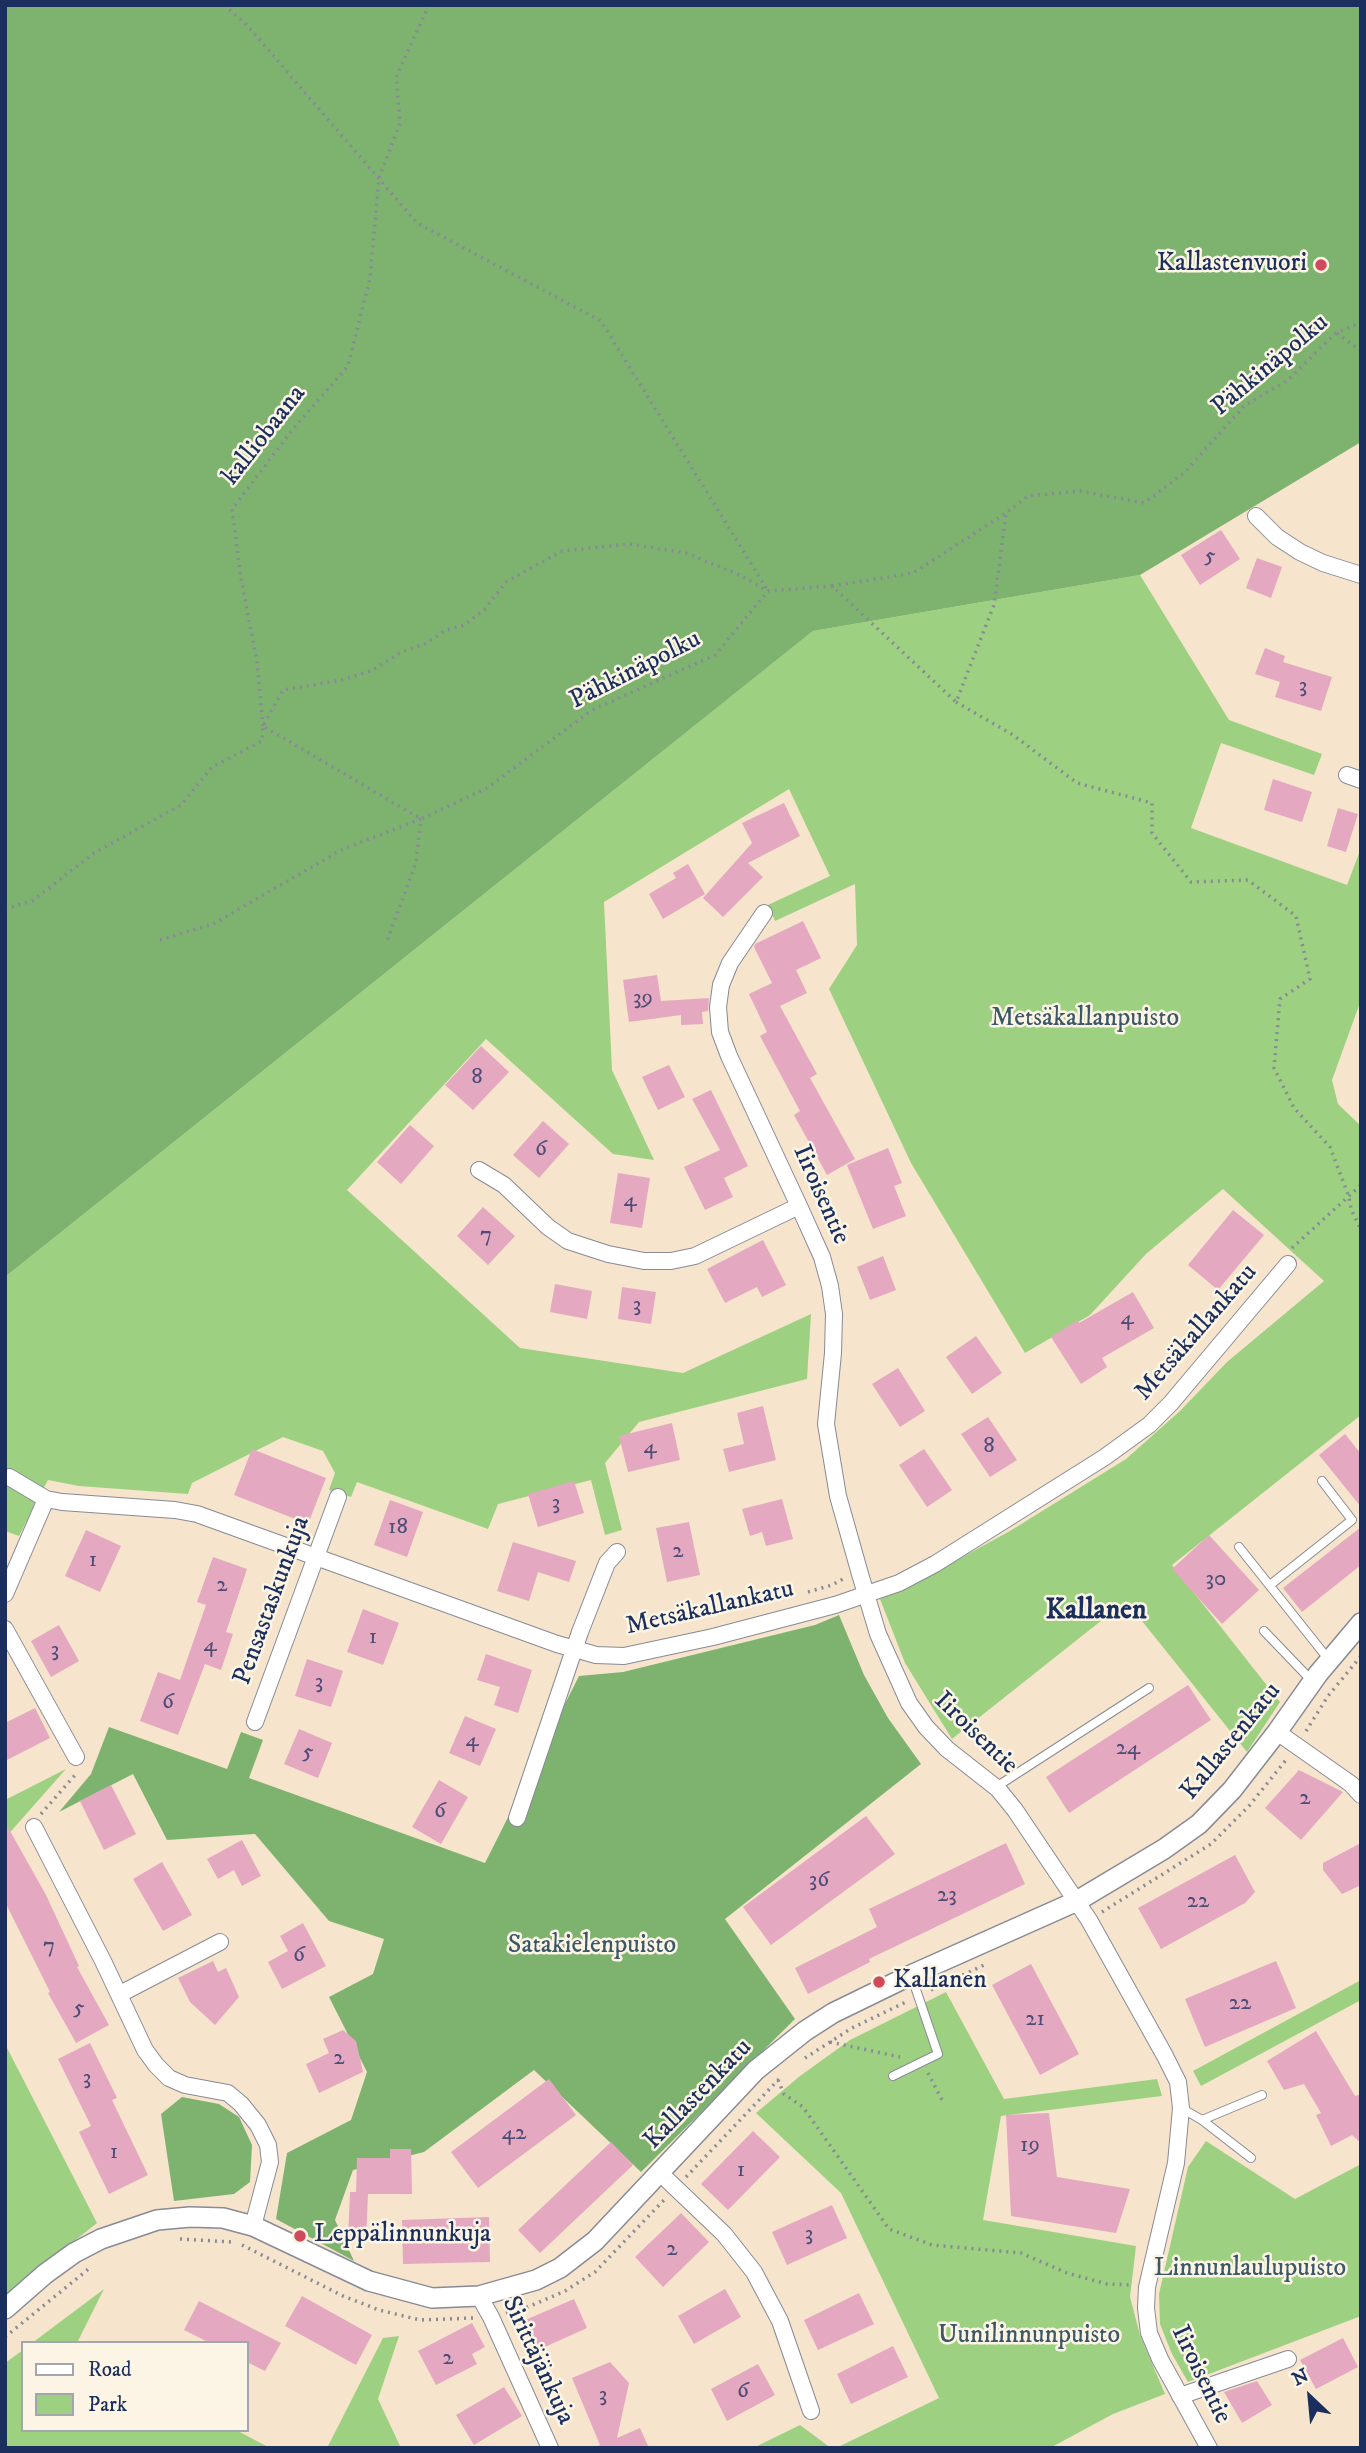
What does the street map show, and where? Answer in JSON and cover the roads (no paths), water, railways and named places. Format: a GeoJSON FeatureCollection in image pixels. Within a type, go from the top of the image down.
{"type":"FeatureCollection","features":[{"type":"Feature","properties":{"kind":"street"},"geometry":{"type":"LineString","coordinates":[[1256,516],[1277,537],[1300,552],[1323,563],[1361,575]]}},
{"type":"Feature","properties":{"kind":"street","name":"Iiroisentie"},"geometry":{"type":"LineString","coordinates":[[764,913],[730,962],[721,985],[718,1007],[720,1032],[822,1257],[834,1314],[826,1424],[838,1496],[866,1595],[878,1634],[909,1703],[926,1727],[947,1749],[996,1787],[1015,1810],[1077,1901],[1178,2082],[1181,2108],[1176,2163],[1147,2287],[1149,2333],[1160,2359],[1209,2448]]}},
{"type":"Feature","properties":{"kind":"street"},"geometry":{"type":"LineString","coordinates":[[480,1170],[503,1185],[548,1227],[568,1241],[608,1254],[644,1261],[671,1261],[695,1256],[799,1206]]}},
{"type":"Feature","properties":{"kind":"street","name":"Metsäkallankatu"},"geometry":{"type":"LineString","coordinates":[[9,1477],[46,1499],[197,1514],[575,1650],[596,1655],[624,1656],[659,1650],[866,1595],[899,1583],[935,1564],[1105,1457],[1149,1425],[1171,1403],[1288,1258]]}},
{"type":"Feature","properties":{"kind":"street","name":"Pensastaskunkuja"},"geometry":{"type":"LineString","coordinates":[[255,1722],[338,1497]]}},
{"type":"Feature","properties":{"kind":"street"},"geometry":{"type":"LineString","coordinates":[[5,1594],[46,1499]]}},
{"type":"Feature","properties":{"kind":"street"},"geometry":{"type":"LineString","coordinates":[[517,1818],[607,1563],[617,1552]]}},
{"type":"Feature","properties":{"kind":"street","name":"Kallastenkatu"},"geometry":{"type":"LineString","coordinates":[[5,2309],[74,2253],[127,2229],[158,2220],[190,2217],[223,2218],[253,2226],[342,2270],[383,2286],[432,2298],[479,2296],[536,2280],[574,2259],[595,2241],[756,2070],[778,2051],[833,2013],[1077,1901],[1164,1849],[1199,1824],[1232,1790],[1329,1660],[1361,1623]]}},
{"type":"Feature","properties":{"kind":"street"},"geometry":{"type":"LineString","coordinates":[[5,1629],[76,1757]]}},
{"type":"Feature","properties":{"kind":"street"},"geometry":{"type":"LineString","coordinates":[[1277,1732],[1351,1784],[1361,1795]]}},
{"type":"Feature","properties":{"kind":"street"},"geometry":{"type":"LineString","coordinates":[[34,1827],[120,1994],[145,2050],[169,2078],[185,2085],[229,2093],[258,2125],[268,2145],[270,2162],[253,2226]]}},
{"type":"Feature","properties":{"kind":"street"},"geometry":{"type":"LineString","coordinates":[[120,1994],[220,1942]]}},
{"type":"Feature","properties":{"kind":"street"},"geometry":{"type":"LineString","coordinates":[[660,2173],[723,2234],[754,2272],[780,2322],[811,2410]]}},
{"type":"Feature","properties":{"kind":"street","name":"Sirittäjänkuja"},"geometry":{"type":"LineString","coordinates":[[479,2296],[550,2448]]}},
{"type":"Feature","properties":{"kind":"street"},"geometry":{"type":"LineString","coordinates":[[1181,2396],[1288,2359]]}},
{"type":"Feature","properties":{"kind":"lane"},"geometry":{"type":"LineString","coordinates":[[1270,1586],[1352,1520],[1322,1481]]}},
{"type":"Feature","properties":{"kind":"lane"},"geometry":{"type":"LineString","coordinates":[[1238,1547],[1329,1660]]}},
{"type":"Feature","properties":{"kind":"lane"},"geometry":{"type":"LineString","coordinates":[[1264,1631],[1313,1682]]}},
{"type":"Feature","properties":{"kind":"lane"},"geometry":{"type":"LineString","coordinates":[[996,1787],[1149,1688]]}},
{"type":"Feature","properties":{"kind":"lane"},"geometry":{"type":"LineString","coordinates":[[893,2076],[938,2054],[911,1975]]}},
{"type":"Feature","properties":{"kind":"lane"},"geometry":{"type":"LineString","coordinates":[[1202,2120],[1262,2095]]}},
{"type":"Feature","properties":{"kind":"lane"},"geometry":{"type":"LineString","coordinates":[[1181,2108],[1202,2120],[1251,2158]]}},
{"type":"Feature","properties":{"kind":"place","name":"Kallastenvuori"},"geometry":{"type":"Point","coordinates":[1321,265]}},
{"type":"Feature","properties":{"kind":"place","name":"Kallanen"},"geometry":{"type":"Point","coordinates":[879,1982]}},
{"type":"Feature","properties":{"kind":"place","name":"Leppälinnunkuja"},"geometry":{"type":"Point","coordinates":[300,2236]}},
{"type":"Feature","properties":{"kind":"district","name":"Kallanen"},"geometry":{"type":"Point","coordinates":[1096,1612]}},
{"type":"Feature","properties":{"kind":"park label","name":"Metsäkallanpuisto"},"geometry":{"type":"Point","coordinates":[1085,1020]}},
{"type":"Feature","properties":{"kind":"park label","name":"Satakielenpuisto"},"geometry":{"type":"Point","coordinates":[592,1947]}},
{"type":"Feature","properties":{"kind":"park label","name":"Linnunlaulupuisto"},"geometry":{"type":"Point","coordinates":[1250,2270]}},
{"type":"Feature","properties":{"kind":"park label","name":"Uunilinnunpuisto"},"geometry":{"type":"Point","coordinates":[1029,2337]}}]}
